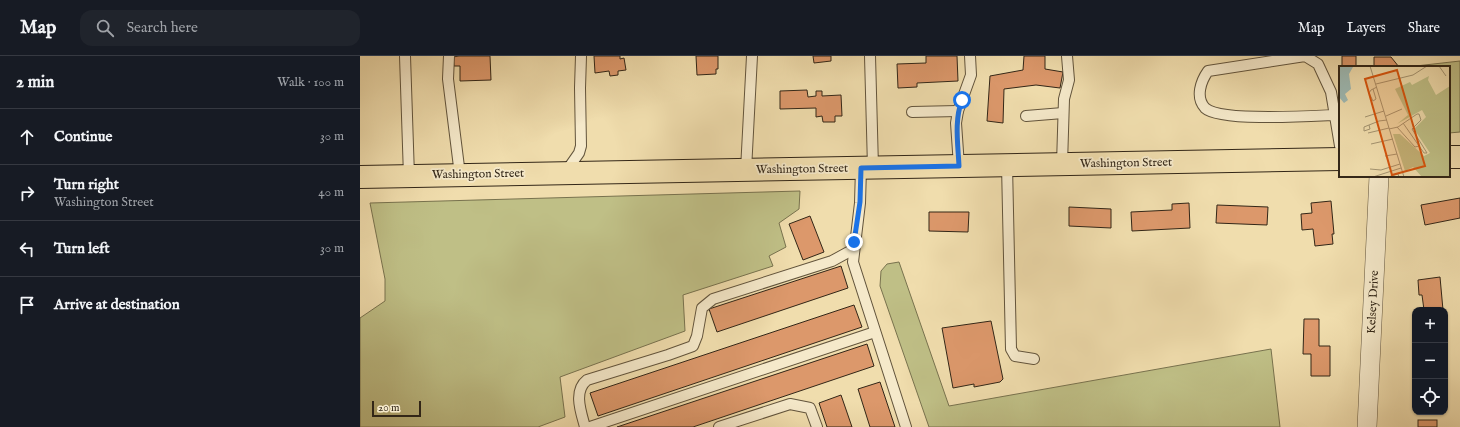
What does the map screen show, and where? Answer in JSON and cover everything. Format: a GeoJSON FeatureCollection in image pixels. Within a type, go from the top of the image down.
{"type":"FeatureCollection","features":[{"type":"Feature","properties":{"kind":"main road","name":"Washington Street"},"geometry":{"type":"LineString","coordinates":[[360,177],[1339,159]]}},
{"type":"Feature","properties":{"kind":"street","name":"Kelsey Drive"},"geometry":{"type":"LineString","coordinates":[[1367,427],[1379,177]]}},
{"type":"Feature","properties":{"kind":"lane"},"geometry":{"type":"LineString","coordinates":[[405,56],[409,176]]}},
{"type":"Feature","properties":{"kind":"lane"},"geometry":{"type":"LineString","coordinates":[[449,56],[448,79],[460,175]]}},
{"type":"Feature","properties":{"kind":"lane"},"geometry":{"type":"LineString","coordinates":[[565,173],[579,153],[581,146],[581,56]]}},
{"type":"Feature","properties":{"kind":"lane"},"geometry":{"type":"LineString","coordinates":[[746,170],[752,56]]}},
{"type":"Feature","properties":{"kind":"lane"},"geometry":{"type":"LineString","coordinates":[[870,56],[867,168],[860,202],[853,262],[906,427]]}},
{"type":"Feature","properties":{"kind":"lane"},"geometry":{"type":"LineString","coordinates":[[959,166],[956,123],[958,111],[971,75],[970,56]]}},
{"type":"Feature","properties":{"kind":"lane"},"geometry":{"type":"LineString","coordinates":[[1062,164],[1064,99],[1069,80],[1067,56]]}},
{"type":"Feature","properties":{"kind":"lane"},"geometry":{"type":"LineString","coordinates":[[1335,115],[1271,117],[1214,113],[1205,108],[1201,101],[1201,81],[1208,71],[1305,56],[1318,64],[1331,92],[1335,115],[1339,140]]}},
{"type":"Feature","properties":{"kind":"lane"},"geometry":{"type":"LineString","coordinates":[[912,112],[958,111]]}},
{"type":"Feature","properties":{"kind":"lane"},"geometry":{"type":"LineString","coordinates":[[1026,116],[1063,113]]}},
{"type":"Feature","properties":{"kind":"lane"},"geometry":{"type":"LineString","coordinates":[[1007,165],[1011,349],[1015,356],[1034,359]]}},
{"type":"Feature","properties":{"kind":"lane"},"geometry":{"type":"LineString","coordinates":[[585,427],[579,406],[579,393],[583,383],[587,380],[668,356],[693,346],[697,336],[702,308],[713,299],[832,261],[854,249]]}},
{"type":"Feature","properties":{"kind":"lane"},"geometry":{"type":"LineString","coordinates":[[590,427],[875,332]]}},
{"type":"Feature","properties":{"kind":"lane"},"geometry":{"type":"LineString","coordinates":[[719,427],[790,404],[810,408],[817,427]]}},
{"type":"Feature","properties":{"kind":"green space"},"geometry":{"type":"Polygon","coordinates":[[[1460,61],[1460,132],[1450,133],[1450,66],[1416,66],[1460,61]]]}},
{"type":"Feature","properties":{"kind":"green space"},"geometry":{"type":"Polygon","coordinates":[[[800,191],[799,209],[779,223],[786,247],[769,256],[773,266],[683,295],[685,331],[560,377],[565,417],[538,427],[360,427],[360,318],[385,301],[385,279],[370,203],[800,191]]]}},
{"type":"Feature","properties":{"kind":"green space"},"geometry":{"type":"Polygon","coordinates":[[[899,262],[949,406],[1271,349],[1280,427],[929,427],[880,286],[881,271],[887,264],[899,262]]]}},
{"type":"Feature","properties":{"kind":"building"},"geometry":{"type":"Polygon","coordinates":[[[490,56],[491,80],[460,81],[460,66],[454,66],[453,57],[490,56]]]}},
{"type":"Feature","properties":{"kind":"building"},"geometry":{"type":"Polygon","coordinates":[[[594,56],[620,56],[620,59],[624,58],[626,70],[618,71],[618,75],[610,76],[609,71],[595,73],[594,56]]]}},
{"type":"Feature","properties":{"kind":"building"},"geometry":{"type":"Polygon","coordinates":[[[696,56],[718,56],[718,69],[716,69],[716,74],[697,75],[696,56]]]}},
{"type":"Feature","properties":{"kind":"building"},"geometry":{"type":"Polygon","coordinates":[[[813,56],[831,56],[831,61],[814,63],[813,56]]]}},
{"type":"Feature","properties":{"kind":"building"},"geometry":{"type":"Polygon","coordinates":[[[926,56],[957,56],[958,81],[917,83],[917,87],[898,88],[897,64],[926,63],[926,56]]]}},
{"type":"Feature","properties":{"kind":"building"},"geometry":{"type":"Polygon","coordinates":[[[1024,56],[1045,56],[1045,69],[1063,72],[1060,88],[1036,85],[1004,89],[1003,123],[987,121],[990,76],[1023,70],[1024,56]]]}},
{"type":"Feature","properties":{"kind":"building"},"geometry":{"type":"Polygon","coordinates":[[[1342,56],[1356,56],[1356,66],[1342,66],[1342,56]]]}},
{"type":"Feature","properties":{"kind":"building"},"geometry":{"type":"Polygon","coordinates":[[[1374,57],[1391,57],[1398,66],[1374,66],[1374,57]]]}},
{"type":"Feature","properties":{"kind":"building"},"geometry":{"type":"Polygon","coordinates":[[[807,90],[808,97],[816,96],[816,91],[822,91],[822,96],[841,95],[842,116],[835,116],[835,122],[823,122],[822,116],[816,117],[816,108],[780,109],[780,91],[807,90]]]}},
{"type":"Feature","properties":{"kind":"building"},"geometry":{"type":"Polygon","coordinates":[[[1460,198],[1460,218],[1425,225],[1421,205],[1460,198]]]}},
{"type":"Feature","properties":{"kind":"building"},"geometry":{"type":"Polygon","coordinates":[[[1331,201],[1334,234],[1332,234],[1333,244],[1315,246],[1313,229],[1302,230],[1301,214],[1312,213],[1311,203],[1331,201]]]}},
{"type":"Feature","properties":{"kind":"building"},"geometry":{"type":"Polygon","coordinates":[[[1189,203],[1190,228],[1132,231],[1131,212],[1172,210],[1172,204],[1189,203]]]}},
{"type":"Feature","properties":{"kind":"building"},"geometry":{"type":"Polygon","coordinates":[[[1217,205],[1268,207],[1267,225],[1216,223],[1217,205]]]}},
{"type":"Feature","properties":{"kind":"building"},"geometry":{"type":"Polygon","coordinates":[[[1069,207],[1111,209],[1111,228],[1069,226],[1069,207]]]}},
{"type":"Feature","properties":{"kind":"building"},"geometry":{"type":"Polygon","coordinates":[[[929,212],[969,212],[968,232],[929,231],[929,212]]]}},
{"type":"Feature","properties":{"kind":"building"},"geometry":{"type":"Polygon","coordinates":[[[810,216],[824,252],[803,260],[789,224],[810,216]]]}},
{"type":"Feature","properties":{"kind":"building"},"geometry":{"type":"Polygon","coordinates":[[[841,266],[848,288],[717,332],[709,309],[841,266]]]}},
{"type":"Feature","properties":{"kind":"building"},"geometry":{"type":"Polygon","coordinates":[[[1440,277],[1443,307],[1424,307],[1422,295],[1419,295],[1418,280],[1440,277]]]}},
{"type":"Feature","properties":{"kind":"building"},"geometry":{"type":"Polygon","coordinates":[[[854,305],[862,327],[598,416],[590,393],[854,305]]]}},
{"type":"Feature","properties":{"kind":"building"},"geometry":{"type":"Polygon","coordinates":[[[1304,319],[1319,319],[1319,346],[1330,346],[1330,376],[1311,376],[1311,354],[1303,354],[1304,319]]]}},
{"type":"Feature","properties":{"kind":"building"},"geometry":{"type":"Polygon","coordinates":[[[991,321],[1003,379],[1000,382],[974,387],[974,384],[953,388],[942,328],[991,321]]]}},
{"type":"Feature","properties":{"kind":"building"},"geometry":{"type":"Polygon","coordinates":[[[867,344],[874,366],[693,427],[617,427],[867,344]]]}},
{"type":"Feature","properties":{"kind":"building"},"geometry":{"type":"Polygon","coordinates":[[[880,382],[895,427],[870,427],[858,389],[880,382]]]}},
{"type":"Feature","properties":{"kind":"building"},"geometry":{"type":"Polygon","coordinates":[[[841,395],[852,427],[827,427],[819,403],[841,395]]]}},
{"type":"Feature","properties":{"kind":"building"},"geometry":{"type":"Polygon","coordinates":[[[1418,420],[1437,420],[1437,427],[1418,427],[1418,420]]]}},
{"type":"Feature","properties":{"kind":"route"},"geometry":{"type":"LineString","coordinates":[[854,242],[860,202],[861,168],[959,166],[956,123],[962,100]]}}]}
